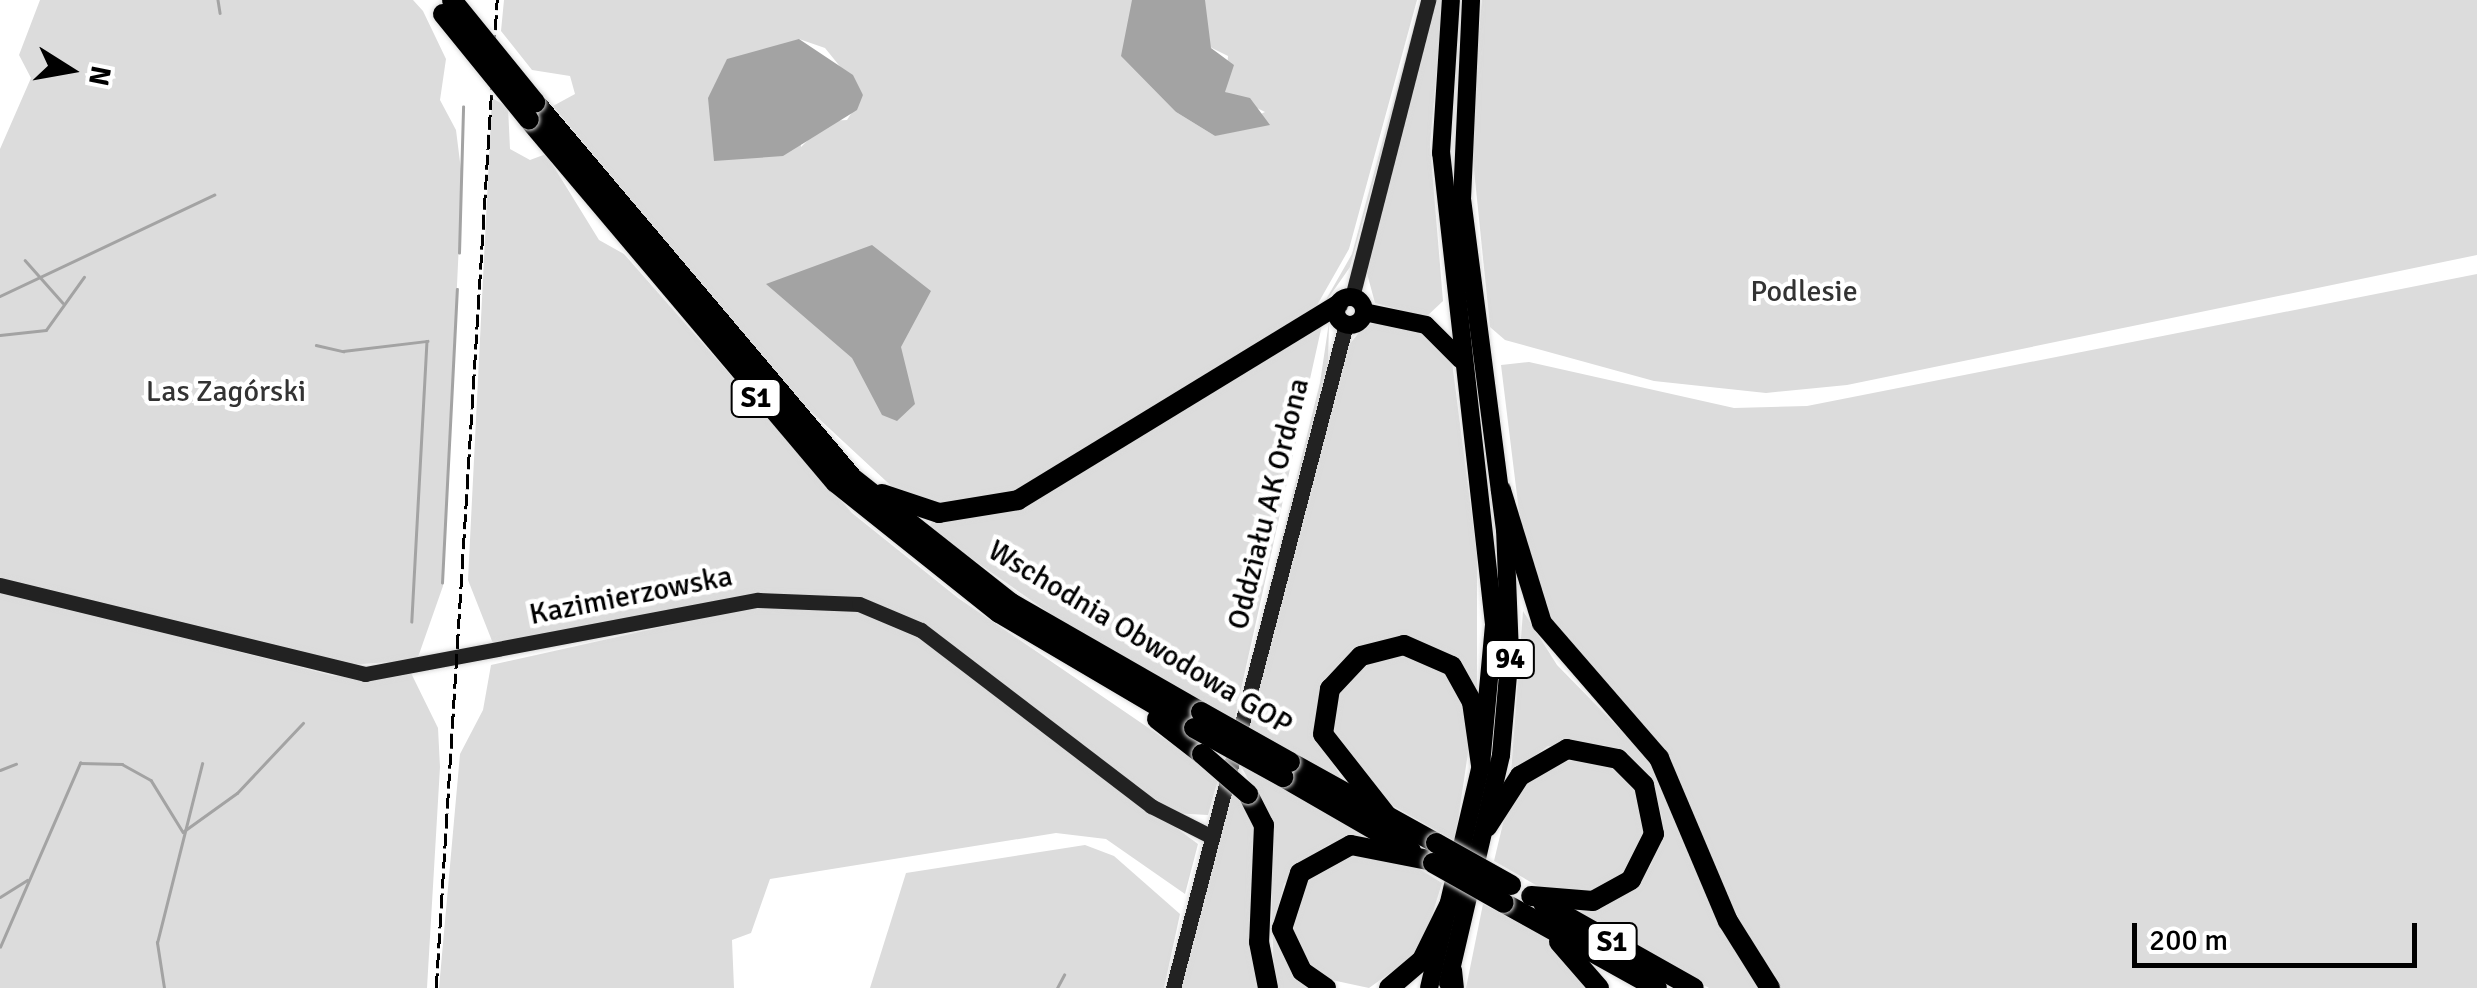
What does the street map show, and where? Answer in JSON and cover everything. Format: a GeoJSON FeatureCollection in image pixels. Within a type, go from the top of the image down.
{"type":"FeatureCollection","features":[{"type":"Feature","properties":{"kind":"highway","name":"Wschodnia Obwodowa GOP"},"geometry":{"type":"LineString","coordinates":[[442,4],[836,484],[999,614],[1131,692],[1198,720]]}},
{"type":"Feature","properties":{"kind":"highway","name":"Wschodnia Obwodowa GOP"},"geometry":{"type":"LineString","coordinates":[[532,111],[854,478],[1012,602],[1198,720],[1432,855],[1508,894],[1540,923],[1657,988]]}},
{"type":"Feature","properties":{"kind":"highway"},"geometry":{"type":"LineString","coordinates":[[854,478],[939,513],[1006,504],[1350,310]]}},
{"type":"Feature","properties":{"kind":"highway"},"geometry":{"type":"LineString","coordinates":[[1501,490],[1542,623],[1659,758],[1728,921],[1770,988]]}},
{"type":"Feature","properties":{"kind":"highway"},"geometry":{"type":"LineString","coordinates":[[1388,816],[1324,734],[1330,689],[1361,656],[1404,645],[1452,666],[1472,702],[1482,765]]}},
{"type":"Feature","properties":{"kind":"highway"},"geometry":{"type":"LineString","coordinates":[[1131,692],[1248,794],[1264,825],[1259,942],[1268,988]]}},
{"type":"Feature","properties":{"kind":"highway"},"geometry":{"type":"LineString","coordinates":[[1487,827],[1520,776],[1567,748],[1618,758],[1644,785],[1654,834],[1630,880],[1593,901],[1531,896]]}},
{"type":"Feature","properties":{"kind":"highway","name":"Wschodnia Obwodowa GOP"},"geometry":{"type":"LineString","coordinates":[[1287,770],[1388,816],[1432,855]]}},
{"type":"Feature","properties":{"kind":"highway"},"geometry":{"type":"LineString","coordinates":[[1326,988],[1302,971],[1282,929],[1300,873],[1351,845],[1432,855]]}},
{"type":"Feature","properties":{"kind":"highway","name":"Wschodnia Obwodowa GOP"},"geometry":{"type":"LineString","coordinates":[[1508,894],[1531,896],[1694,988]]}},
{"type":"Feature","properties":{"kind":"highway"},"geometry":{"type":"LineString","coordinates":[[1388,988],[1422,960],[1450,903]]}},
{"type":"Feature","properties":{"kind":"highway"},"geometry":{"type":"LineString","coordinates":[[1540,923],[1599,988]]}},
{"type":"Feature","properties":{"kind":"main road","name":"94"},"geometry":{"type":"LineString","coordinates":[[1429,988],[1482,765],[1494,624],[1441,154],[1451,0]]}},
{"type":"Feature","properties":{"kind":"main road","name":"94"},"geometry":{"type":"LineString","coordinates":[[1451,982],[1487,827],[1510,653],[1501,490],[1462,198],[1472,0]]}},
{"type":"Feature","properties":{"kind":"main road"},"geometry":{"type":"LineString","coordinates":[[1426,325],[1442,314],[1454,286]]}},
{"type":"Feature","properties":{"kind":"main road"},"geometry":{"type":"LineString","coordinates":[[1350,310],[1426,325],[1464,366]]}},
{"type":"Feature","properties":{"kind":"street","name":"Oddziału AK Ordona"},"geometry":{"type":"LineString","coordinates":[[1173,988],[1428,0]]}},
{"type":"Feature","properties":{"kind":"street","name":"Kazimierzowska"},"geometry":{"type":"LineString","coordinates":[[0,585],[365,674],[758,600],[859,604],[921,630],[1151,806],[1212,837]]}},
{"type":"Feature","properties":{"kind":"green space","name":"Las Zagórski"},"geometry":{"type":"Polygon","coordinates":[[[40,0],[413,0],[423,11],[446,59],[440,100],[456,130],[462,178],[443,586],[417,660],[335,666],[0,579],[0,149],[31,78],[19,55],[40,0]]]}},
{"type":"Feature","properties":{"kind":"green space"},"geometry":{"type":"Polygon","coordinates":[[[504,0],[1417,0],[1349,249],[1316,307],[1015,496],[953,508],[900,494],[789,391],[553,106],[575,94],[570,76],[532,70],[501,31],[504,0]],[[1131,8],[1128,26],[1176,112],[1215,136],[1265,112],[1225,92],[1228,56],[1131,8]],[[799,39],[801,147],[827,121],[847,120],[863,95],[825,48],[799,39]]]}},
{"type":"Feature","properties":{"kind":"green space"},"geometry":{"type":"Polygon","coordinates":[[[1421,0],[1350,267],[1320,310],[1352,254],[1421,0]]]}},
{"type":"Feature","properties":{"kind":"green space"},"geometry":{"type":"Polygon","coordinates":[[[1434,0],[1443,0],[1430,145],[1443,301],[1426,317],[1375,303],[1365,266],[1434,0]]]}},
{"type":"Feature","properties":{"kind":"green space","name":"Podlesie"},"geometry":{"type":"Polygon","coordinates":[[[1482,0],[2477,0],[2477,255],[1847,385],[1766,393],[1654,381],[1505,340],[1490,327],[1470,130],[1482,0]]]}},
{"type":"Feature","properties":{"kind":"green space"},"geometry":{"type":"Polygon","coordinates":[[[492,98],[508,107],[510,149],[530,160],[546,154],[599,240],[624,254],[852,513],[958,598],[1219,776],[1208,815],[1172,813],[925,626],[875,603],[771,593],[494,646],[468,580],[492,98]]]}},
{"type":"Feature","properties":{"kind":"green space"},"geometry":{"type":"Polygon","coordinates":[[[2477,274],[2477,988],[1778,988],[1740,929],[1674,770],[1555,632],[1520,520],[1501,365],[1529,362],[1734,408],[1807,406],[2477,274]]]}},
{"type":"Feature","properties":{"kind":"green space"},"geometry":{"type":"Polygon","coordinates":[[[1329,322],[1328,365],[1242,699],[1320,383],[1329,322]]]}},
{"type":"Feature","properties":{"kind":"green space"},"geometry":{"type":"Polygon","coordinates":[[[1387,322],[1437,336],[1451,354],[1477,556],[1477,686],[1476,693],[1444,654],[1357,651],[1318,733],[1344,784],[1245,727],[1345,350],[1365,325],[1387,322]]]}},
{"type":"Feature","properties":{"kind":"green space"},"geometry":{"type":"Polygon","coordinates":[[[1322,325],[1234,721],[1068,626],[929,529],[933,518],[993,514],[1028,501],[1322,325]]]}},
{"type":"Feature","properties":{"kind":"green space"},"geometry":{"type":"Polygon","coordinates":[[[0,591],[334,676],[411,673],[438,728],[440,767],[427,988],[0,988],[0,591]]]}},
{"type":"Feature","properties":{"kind":"green space"},"geometry":{"type":"Polygon","coordinates":[[[774,602],[854,608],[905,626],[1198,844],[1185,894],[1106,839],[1056,833],[770,879],[751,933],[732,940],[734,988],[439,988],[460,754],[483,710],[491,665],[774,602]]]}},
{"type":"Feature","properties":{"kind":"green space"},"geometry":{"type":"Polygon","coordinates":[[[1523,611],[1557,665],[1653,763],[1762,988],[1709,988],[1569,911],[1632,886],[1651,865],[1662,817],[1652,783],[1605,745],[1548,746],[1511,773],[1523,611]]]}},
{"type":"Feature","properties":{"kind":"green space"},"geometry":{"type":"Polygon","coordinates":[[[1404,651],[1431,659],[1460,688],[1471,732],[1455,841],[1379,798],[1336,752],[1331,704],[1359,665],[1404,651]]]}},
{"type":"Feature","properties":{"kind":"green space"},"geometry":{"type":"Polygon","coordinates":[[[1599,757],[1633,778],[1650,825],[1631,872],[1591,894],[1548,892],[1494,861],[1506,811],[1528,780],[1555,763],[1599,757]]]}},
{"type":"Feature","properties":{"kind":"green space"},"geometry":{"type":"Polygon","coordinates":[[[1239,762],[1380,842],[1329,844],[1284,884],[1275,921],[1280,949],[1310,988],[1274,988],[1270,821],[1239,762]]]}},
{"type":"Feature","properties":{"kind":"green space"},"geometry":{"type":"Polygon","coordinates":[[[1232,788],[1257,829],[1263,988],[1181,988],[1232,788]]]}},
{"type":"Feature","properties":{"kind":"green space"},"geometry":{"type":"Polygon","coordinates":[[[1085,845],[1114,856],[1180,914],[1164,988],[870,988],[906,873],[1085,845]]]}},
{"type":"Feature","properties":{"kind":"green space"},"geometry":{"type":"Polygon","coordinates":[[[1350,851],[1410,863],[1442,883],[1421,951],[1369,988],[1313,976],[1287,916],[1306,875],[1350,851]]]}},
{"type":"Feature","properties":{"kind":"green space"},"geometry":{"type":"Polygon","coordinates":[[[1483,904],[1547,938],[1594,988],[1466,988],[1483,904]]]}},
{"type":"Feature","properties":{"kind":"shaded area"},"geometry":{"type":"Polygon","coordinates":[[[1132,0],[1205,0],[1211,48],[1234,65],[1225,92],[1250,98],[1270,125],[1215,136],[1176,112],[1121,56],[1132,0]]]}},
{"type":"Feature","properties":{"kind":"shaded area"},"geometry":{"type":"Polygon","coordinates":[[[799,39],[853,75],[863,95],[857,110],[783,156],[714,161],[708,98],[727,59],[799,39]]]}},
{"type":"Feature","properties":{"kind":"shaded area"},"geometry":{"type":"Polygon","coordinates":[[[872,245],[931,291],[901,347],[915,404],[897,421],[882,415],[852,358],[766,284],[872,245]]]}},
{"type":"Feature","properties":{"kind":"waterway"},"geometry":{"type":"LineString","coordinates":[[218,0],[220,13]]}},
{"type":"Feature","properties":{"kind":"waterway"},"geometry":{"type":"LineString","coordinates":[[459,253],[463,107]]}},
{"type":"Feature","properties":{"kind":"waterway"},"geometry":{"type":"LineString","coordinates":[[0,296],[214,195]]}},
{"type":"Feature","properties":{"kind":"waterway"},"geometry":{"type":"LineString","coordinates":[[25,260],[63,303]]}},
{"type":"Feature","properties":{"kind":"waterway"},"geometry":{"type":"LineString","coordinates":[[0,335],[46,330],[84,277]]}},
{"type":"Feature","properties":{"kind":"waterway"},"geometry":{"type":"LineString","coordinates":[[442,583],[457,289]]}},
{"type":"Feature","properties":{"kind":"waterway"},"geometry":{"type":"LineString","coordinates":[[316,345],[343,351],[427,341],[412,622]]}},
{"type":"Feature","properties":{"kind":"waterway"},"geometry":{"type":"LineString","coordinates":[[184,831],[237,793],[303,723]]}},
{"type":"Feature","properties":{"kind":"waterway"},"geometry":{"type":"LineString","coordinates":[[0,947],[80,763],[122,764],[151,780],[183,832]]}},
{"type":"Feature","properties":{"kind":"waterway"},"geometry":{"type":"LineString","coordinates":[[0,770],[16,764]]}},
{"type":"Feature","properties":{"kind":"waterway"},"geometry":{"type":"LineString","coordinates":[[164,988],[157,943],[202,764]]}},
{"type":"Feature","properties":{"kind":"waterway"},"geometry":{"type":"LineString","coordinates":[[0,897],[27,880]]}},
{"type":"Feature","properties":{"kind":"waterway"},"geometry":{"type":"LineString","coordinates":[[1057,988],[1064,975]]}},
{"type":"Feature","properties":{"kind":"railway"},"geometry":{"type":"LineString","coordinates":[[436,988],[497,0]]}}]}
